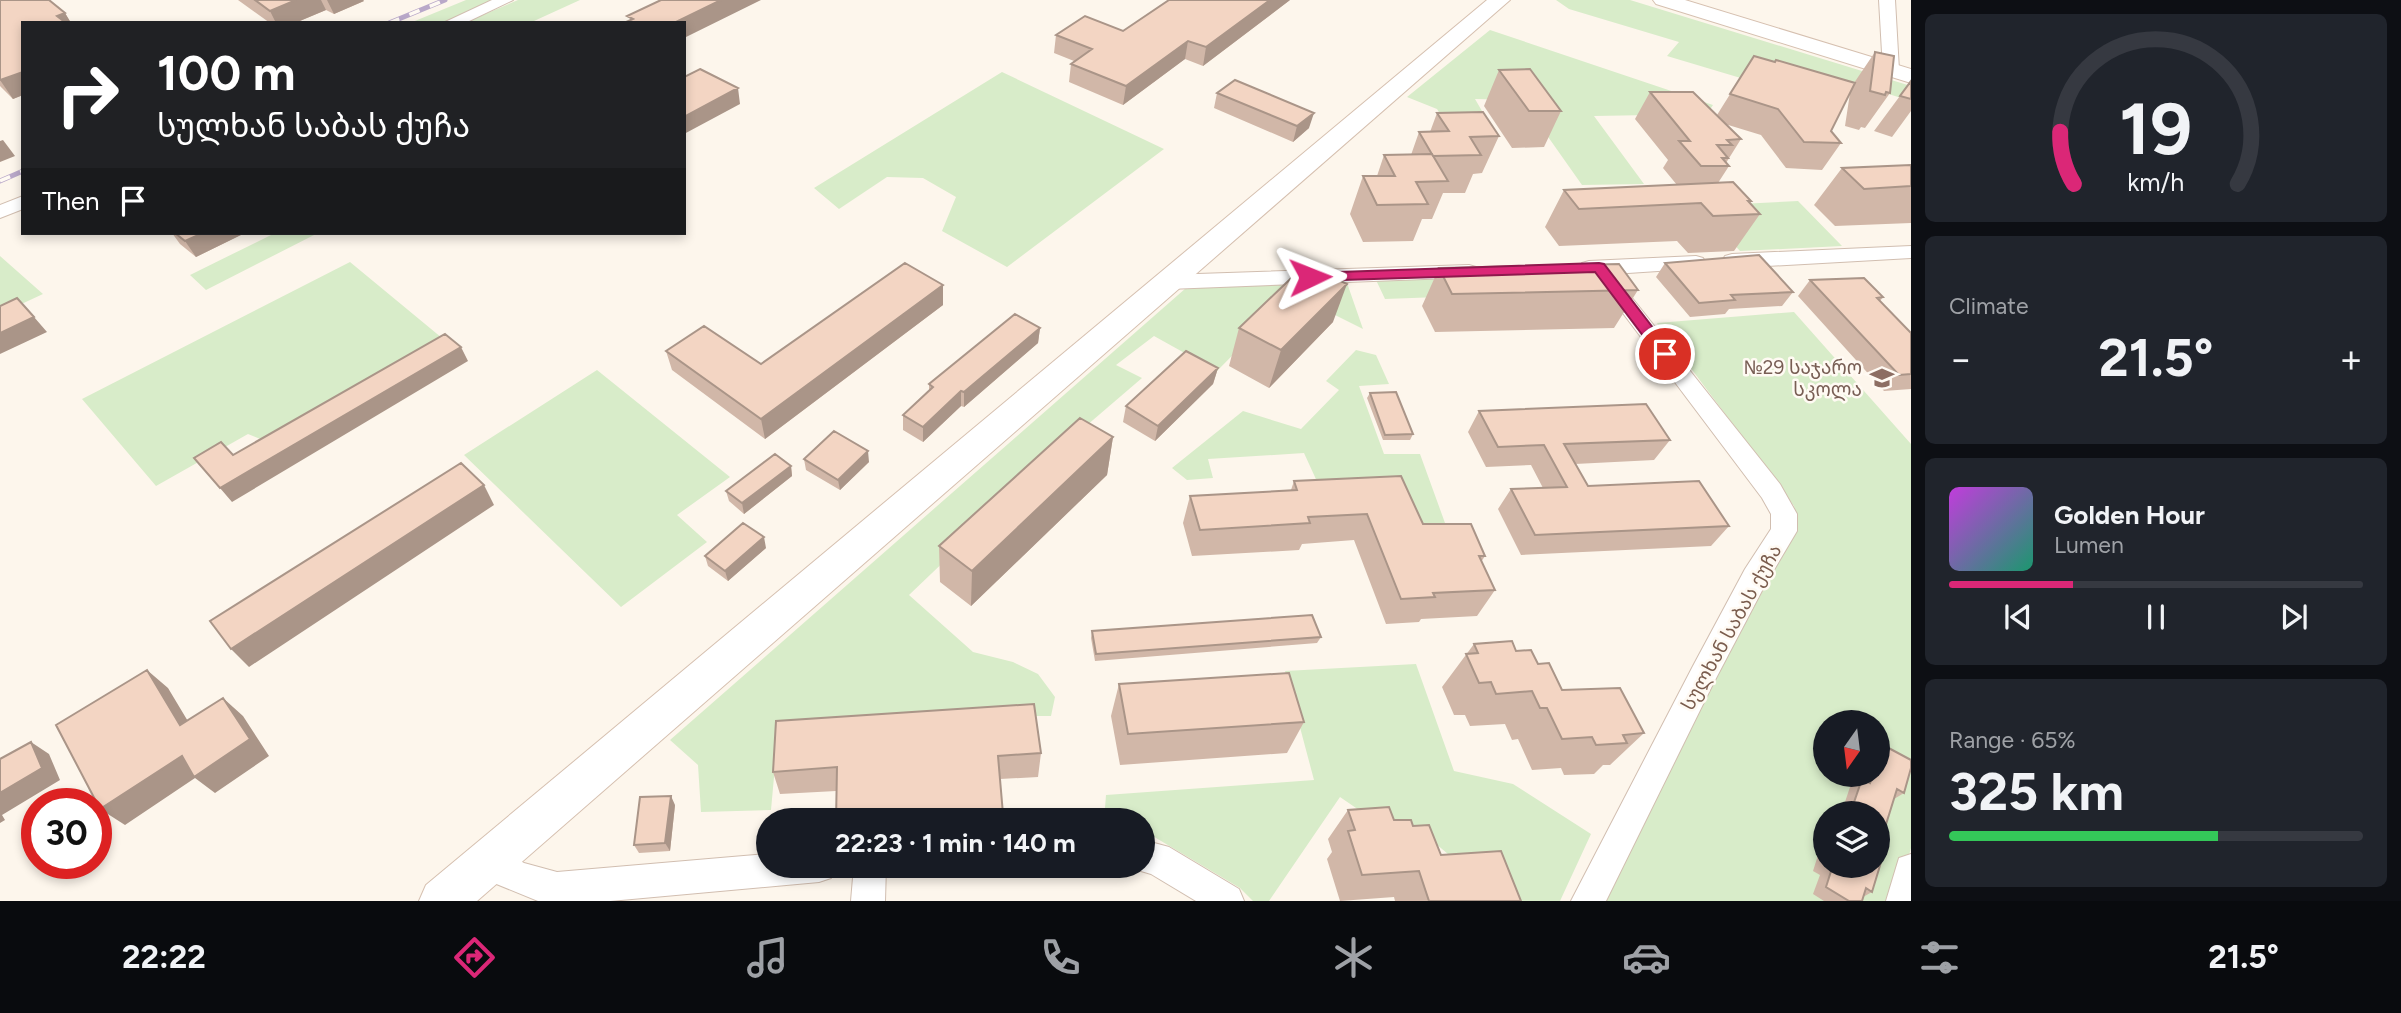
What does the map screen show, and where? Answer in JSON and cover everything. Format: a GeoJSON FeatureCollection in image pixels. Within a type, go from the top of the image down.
{"type":"FeatureCollection","features":[{"type":"Feature","properties":{"kind":"street"},"geometry":{"type":"LineString","coordinates":[[456,21],[505,0]]}},
{"type":"Feature","properties":{"kind":"street"},"geometry":{"type":"LineString","coordinates":[[442,901],[1500,0]]}},
{"type":"Feature","properties":{"kind":"street"},"geometry":{"type":"LineString","coordinates":[[1663,0],[1901,73],[1887,0]]}},
{"type":"Feature","properties":{"kind":"street"},"geometry":{"type":"LineString","coordinates":[[0,212],[21,203]]}},
{"type":"Feature","properties":{"kind":"street"},"geometry":{"type":"LineString","coordinates":[[1563,268],[1911,252]]}},
{"type":"Feature","properties":{"kind":"street","name":"სულხან საბას ქუჩა"},"geometry":{"type":"LineString","coordinates":[[1588,901],[1716,650],[1755,577],[1784,531],[1784,514],[1771,491],[1599,267]]}},
{"type":"Feature","properties":{"kind":"street"},"geometry":{"type":"LineString","coordinates":[[1168,282],[1485,271]]}},
{"type":"Feature","properties":{"kind":"street"},"geometry":{"type":"LineString","coordinates":[[1155,859],[1227,901]]}},
{"type":"Feature","properties":{"kind":"street"},"geometry":{"type":"LineString","coordinates":[[489,860],[504,873],[531,883],[556,888],[756,871]]}},
{"type":"Feature","properties":{"kind":"street"},"geometry":{"type":"LineString","coordinates":[[1903,901],[1911,870]]}},
{"type":"Feature","properties":{"kind":"street"},"geometry":{"type":"LineString","coordinates":[[868,901],[869,878]]}},
{"type":"Feature","properties":{"kind":"green space"},"geometry":{"type":"Polygon","coordinates":[[[466,0],[505,0],[456,21],[415,21],[466,0]]]}},
{"type":"Feature","properties":{"kind":"green space"},"geometry":{"type":"Polygon","coordinates":[[[518,0],[580,0],[534,21],[469,21],[518,0]]]}},
{"type":"Feature","properties":{"kind":"green space"},"geometry":{"type":"Polygon","coordinates":[[[1556,0],[1630,0],[1911,86],[1911,101],[1824,74],[1804,97],[1667,56],[1679,42],[1569,9],[1556,0]]]}},
{"type":"Feature","properties":{"kind":"green space"},"geometry":{"type":"Polygon","coordinates":[[[1490,30],[1713,105],[1707,114],[1594,116],[1644,184],[1582,185],[1522,100],[1475,99],[1496,135],[1453,134],[1437,109],[1407,97],[1490,30]]]}},
{"type":"Feature","properties":{"kind":"green space"},"geometry":{"type":"Polygon","coordinates":[[[1002,72],[1164,149],[1007,267],[942,231],[956,197],[923,178],[887,177],[839,209],[814,188],[1002,72]]]}},
{"type":"Feature","properties":{"kind":"green space"},"geometry":{"type":"Polygon","coordinates":[[[1798,201],[1842,246],[1740,251],[1699,206],[1798,201]]]}},
{"type":"Feature","properties":{"kind":"green space"},"geometry":{"type":"Polygon","coordinates":[[[271,235],[314,235],[206,290],[190,275],[271,235]]]}},
{"type":"Feature","properties":{"kind":"green space"},"geometry":{"type":"Polygon","coordinates":[[[0,256],[43,294],[0,314],[0,256]]]}},
{"type":"Feature","properties":{"kind":"green space"},"geometry":{"type":"Polygon","coordinates":[[[350,262],[442,338],[263,440],[248,434],[156,486],[82,399],[350,262]]]}},
{"type":"Feature","properties":{"kind":"green space"},"geometry":{"type":"Polygon","coordinates":[[[1590,273],[1603,291],[1385,299],[1376,280],[1590,273]]]}},
{"type":"Feature","properties":{"kind":"green space"},"geometry":{"type":"Polygon","coordinates":[[[1346,280],[1363,329],[1293,294],[1217,371],[1154,336],[1116,365],[1142,378],[1086,426],[909,595],[973,652],[1013,662],[1038,674],[1055,697],[1051,716],[969,716],[778,733],[771,808],[701,812],[698,765],[670,740],[1186,288],[1346,280]]]}},
{"type":"Feature","properties":{"kind":"green space"},"geometry":{"type":"Polygon","coordinates":[[[1794,312],[1911,444],[1911,848],[1896,901],[1597,901],[1705,685],[1797,523],[1794,506],[1657,323],[1794,312]]]}},
{"type":"Feature","properties":{"kind":"green space"},"geometry":{"type":"Polygon","coordinates":[[[1356,350],[1376,355],[1389,384],[1359,386],[1384,454],[1420,454],[1449,534],[1320,488],[1304,453],[1208,459],[1213,478],[1187,480],[1172,468],[1243,411],[1301,429],[1339,390],[1326,381],[1356,350]]]}},
{"type":"Feature","properties":{"kind":"green space"},"geometry":{"type":"Polygon","coordinates":[[[597,370],[730,477],[677,515],[707,542],[621,607],[464,455],[597,370]]]}},
{"type":"Feature","properties":{"kind":"green space"},"geometry":{"type":"Polygon","coordinates":[[[1416,664],[1454,771],[1513,784],[1591,834],[1560,901],[1504,901],[1417,828],[1407,843],[1340,797],[1269,901],[1253,901],[1240,888],[1155,837],[1155,808],[1105,808],[1106,795],[1314,780],[1285,671],[1416,664]]]}},
{"type":"Feature","properties":{"kind":"building"},"geometry":{"type":"Polygon","coordinates":[[[0,0],[49,0],[65,13],[57,16],[63,21],[21,21],[21,73],[0,80],[0,0]]]}},
{"type":"Feature","properties":{"kind":"building"},"geometry":{"type":"Polygon","coordinates":[[[255,0],[296,0],[270,11],[255,0]]]}},
{"type":"Feature","properties":{"kind":"building"},"geometry":{"type":"Polygon","coordinates":[[[661,0],[721,0],[678,21],[628,21],[633,19],[627,16],[661,0]]]}},
{"type":"Feature","properties":{"kind":"building"},"geometry":{"type":"Polygon","coordinates":[[[1169,0],[1270,0],[1206,47],[1188,41],[1126,86],[1071,64],[1092,49],[1056,35],[1085,16],[1123,31],[1169,0]]]}},
{"type":"Feature","properties":{"kind":"building"},"geometry":{"type":"Polygon","coordinates":[[[1875,52],[1894,56],[1890,93],[1886,92],[1885,95],[1870,91],[1875,52]]]}},
{"type":"Feature","properties":{"kind":"building"},"geometry":{"type":"Polygon","coordinates":[[[1754,56],[1855,83],[1831,131],[1841,143],[1804,142],[1778,109],[1730,94],[1754,56]]]}},
{"type":"Feature","properties":{"kind":"building"},"geometry":{"type":"Polygon","coordinates":[[[700,69],[738,88],[686,116],[686,76],[700,69]]]}},
{"type":"Feature","properties":{"kind":"building"},"geometry":{"type":"Polygon","coordinates":[[[1530,69],[1561,111],[1529,111],[1499,70],[1530,69]]]}},
{"type":"Feature","properties":{"kind":"building"},"geometry":{"type":"Polygon","coordinates":[[[1235,80],[1314,113],[1297,126],[1217,93],[1235,80]]]}},
{"type":"Feature","properties":{"kind":"building"},"geometry":{"type":"Polygon","coordinates":[[[1911,81],[1911,99],[1900,96],[1911,81]]]}},
{"type":"Feature","properties":{"kind":"building"},"geometry":{"type":"Polygon","coordinates":[[[1650,92],[1693,92],[1741,139],[1727,140],[1732,145],[1717,145],[1728,158],[1722,158],[1729,166],[1701,166],[1679,141],[1690,141],[1650,92]]]}},
{"type":"Feature","properties":{"kind":"building"},"geometry":{"type":"Polygon","coordinates":[[[1483,112],[1499,136],[1470,137],[1481,155],[1433,156],[1419,132],[1449,131],[1437,113],[1483,112]]]}},
{"type":"Feature","properties":{"kind":"building"},"geometry":{"type":"Polygon","coordinates":[[[1432,154],[1448,181],[1416,182],[1428,204],[1377,205],[1363,176],[1395,176],[1384,155],[1432,154]]]}},
{"type":"Feature","properties":{"kind":"building"},"geometry":{"type":"Polygon","coordinates":[[[1911,165],[1911,186],[1864,189],[1842,168],[1911,165]]]}},
{"type":"Feature","properties":{"kind":"building"},"geometry":{"type":"Polygon","coordinates":[[[1733,182],[1760,214],[1713,216],[1701,203],[1579,209],[1564,190],[1733,182]]]}},
{"type":"Feature","properties":{"kind":"building"},"geometry":{"type":"Polygon","coordinates":[[[178,235],[198,235],[185,241],[178,235]]]}},
{"type":"Feature","properties":{"kind":"building"},"geometry":{"type":"Polygon","coordinates":[[[1759,255],[1793,292],[1731,295],[1735,300],[1699,303],[1665,263],[1759,255]]]}},
{"type":"Feature","properties":{"kind":"building"},"geometry":{"type":"Polygon","coordinates":[[[905,263],[943,285],[761,419],[666,351],[704,326],[761,364],[905,263]]]}},
{"type":"Feature","properties":{"kind":"building"},"geometry":{"type":"Polygon","coordinates":[[[1306,264],[1347,284],[1281,350],[1239,328],[1306,264]]]}},
{"type":"Feature","properties":{"kind":"building"},"geometry":{"type":"Polygon","coordinates":[[[1619,264],[1638,290],[1452,294],[1439,268],[1619,264]]]}},
{"type":"Feature","properties":{"kind":"building"},"geometry":{"type":"Polygon","coordinates":[[[1864,278],[1883,297],[1877,298],[1911,333],[1911,374],[1899,375],[1810,280],[1864,278]]]}},
{"type":"Feature","properties":{"kind":"building"},"geometry":{"type":"Polygon","coordinates":[[[17,298],[34,317],[0,333],[0,306],[17,298]]]}},
{"type":"Feature","properties":{"kind":"building"},"geometry":{"type":"Polygon","coordinates":[[[1015,314],[1040,328],[964,392],[961,391],[923,427],[903,415],[933,387],[929,384],[1015,314]]]}},
{"type":"Feature","properties":{"kind":"building"},"geometry":{"type":"Polygon","coordinates":[[[445,334],[461,347],[220,488],[194,458],[221,442],[233,455],[445,334]]]}},
{"type":"Feature","properties":{"kind":"building"},"geometry":{"type":"Polygon","coordinates":[[[1186,351],[1218,368],[1158,426],[1126,406],[1186,351]]]}},
{"type":"Feature","properties":{"kind":"building"},"geometry":{"type":"Polygon","coordinates":[[[1396,392],[1413,434],[1385,435],[1370,393],[1396,392]]]}},
{"type":"Feature","properties":{"kind":"building"},"geometry":{"type":"Polygon","coordinates":[[[1646,404],[1670,440],[1564,444],[1588,486],[1699,481],[1729,526],[1535,535],[1511,489],[1567,487],[1544,445],[1498,447],[1479,411],[1646,404]]]}},
{"type":"Feature","properties":{"kind":"building"},"geometry":{"type":"Polygon","coordinates":[[[1080,418],[1113,437],[972,571],[939,546],[1080,418]]]}},
{"type":"Feature","properties":{"kind":"building"},"geometry":{"type":"Polygon","coordinates":[[[834,431],[868,451],[838,480],[804,459],[834,431]]]}},
{"type":"Feature","properties":{"kind":"building"},"geometry":{"type":"Polygon","coordinates":[[[775,454],[791,466],[742,503],[726,491],[775,454]]]}},
{"type":"Feature","properties":{"kind":"building"},"geometry":{"type":"Polygon","coordinates":[[[461,463],[484,485],[231,649],[210,621],[461,463]]]}},
{"type":"Feature","properties":{"kind":"building"},"geometry":{"type":"Polygon","coordinates":[[[1401,476],[1423,524],[1471,524],[1485,556],[1479,556],[1495,590],[1433,593],[1435,597],[1401,599],[1367,514],[1308,517],[1310,523],[1200,530],[1190,496],[1297,490],[1294,481],[1401,476]]]}},
{"type":"Feature","properties":{"kind":"building"},"geometry":{"type":"Polygon","coordinates":[[[743,523],[764,537],[725,571],[705,556],[743,523]]]}},
{"type":"Feature","properties":{"kind":"building"},"geometry":{"type":"Polygon","coordinates":[[[1312,615],[1321,637],[1096,654],[1092,631],[1312,615]]]}},
{"type":"Feature","properties":{"kind":"building"},"geometry":{"type":"Polygon","coordinates":[[[1512,641],[1516,651],[1531,650],[1538,664],[1549,663],[1562,690],[1620,688],[1644,733],[1623,735],[1627,743],[1596,745],[1592,737],[1562,739],[1547,708],[1540,708],[1532,691],[1496,694],[1491,682],[1479,683],[1466,654],[1478,653],[1474,644],[1512,641]]]}},
{"type":"Feature","properties":{"kind":"building"},"geometry":{"type":"Polygon","coordinates":[[[147,670],[180,725],[223,698],[250,739],[194,777],[182,756],[112,801],[112,788],[89,788],[56,725],[147,670]]]}},
{"type":"Feature","properties":{"kind":"building"},"geometry":{"type":"Polygon","coordinates":[[[1289,673],[1304,722],[1128,734],[1119,684],[1289,673]]]}},
{"type":"Feature","properties":{"kind":"building"},"geometry":{"type":"Polygon","coordinates":[[[1034,704],[1041,753],[998,756],[1002,808],[836,808],[837,767],[773,772],[776,721],[1034,704]]]}},
{"type":"Feature","properties":{"kind":"building"},"geometry":{"type":"Polygon","coordinates":[[[31,742],[42,768],[0,793],[0,759],[31,742]]]}},
{"type":"Feature","properties":{"kind":"building"},"geometry":{"type":"Polygon","coordinates":[[[1890,749],[1911,760],[1904,793],[1897,789],[1890,811],[1890,801],[1854,801],[1859,788],[1890,788],[1890,749]]]}},
{"type":"Feature","properties":{"kind":"building"},"geometry":{"type":"Polygon","coordinates":[[[671,796],[665,843],[634,845],[640,797],[671,796]]]}},
{"type":"Feature","properties":{"kind":"building"},"geometry":{"type":"Polygon","coordinates":[[[1389,807],[1394,820],[1411,820],[1413,826],[1429,825],[1441,855],[1501,851],[1521,901],[1429,901],[1419,871],[1362,875],[1348,831],[1355,830],[1348,810],[1389,807]]]}},
{"type":"Feature","properties":{"kind":"building"},"geometry":{"type":"Polygon","coordinates":[[[1829,878],[1876,878],[1872,892],[1866,888],[1862,901],[1849,901],[1826,887],[1829,878]]]}},
{"type":"Feature","properties":{"kind":"railway"},"geometry":{"type":"LineString","coordinates":[[394,21],[445,0]]}},
{"type":"Feature","properties":{"kind":"railway"},"geometry":{"type":"LineString","coordinates":[[0,181],[21,172]]}},
{"type":"Feature","properties":{"kind":"place","name":"№29 საჯარო სკოლა"},"geometry":{"type":"Point","coordinates":[1882,378]}},
{"type":"Feature","properties":{"kind":"route"},"geometry":{"type":"LineString","coordinates":[[1310,277],[1599,267],[1665,354]]}}]}
